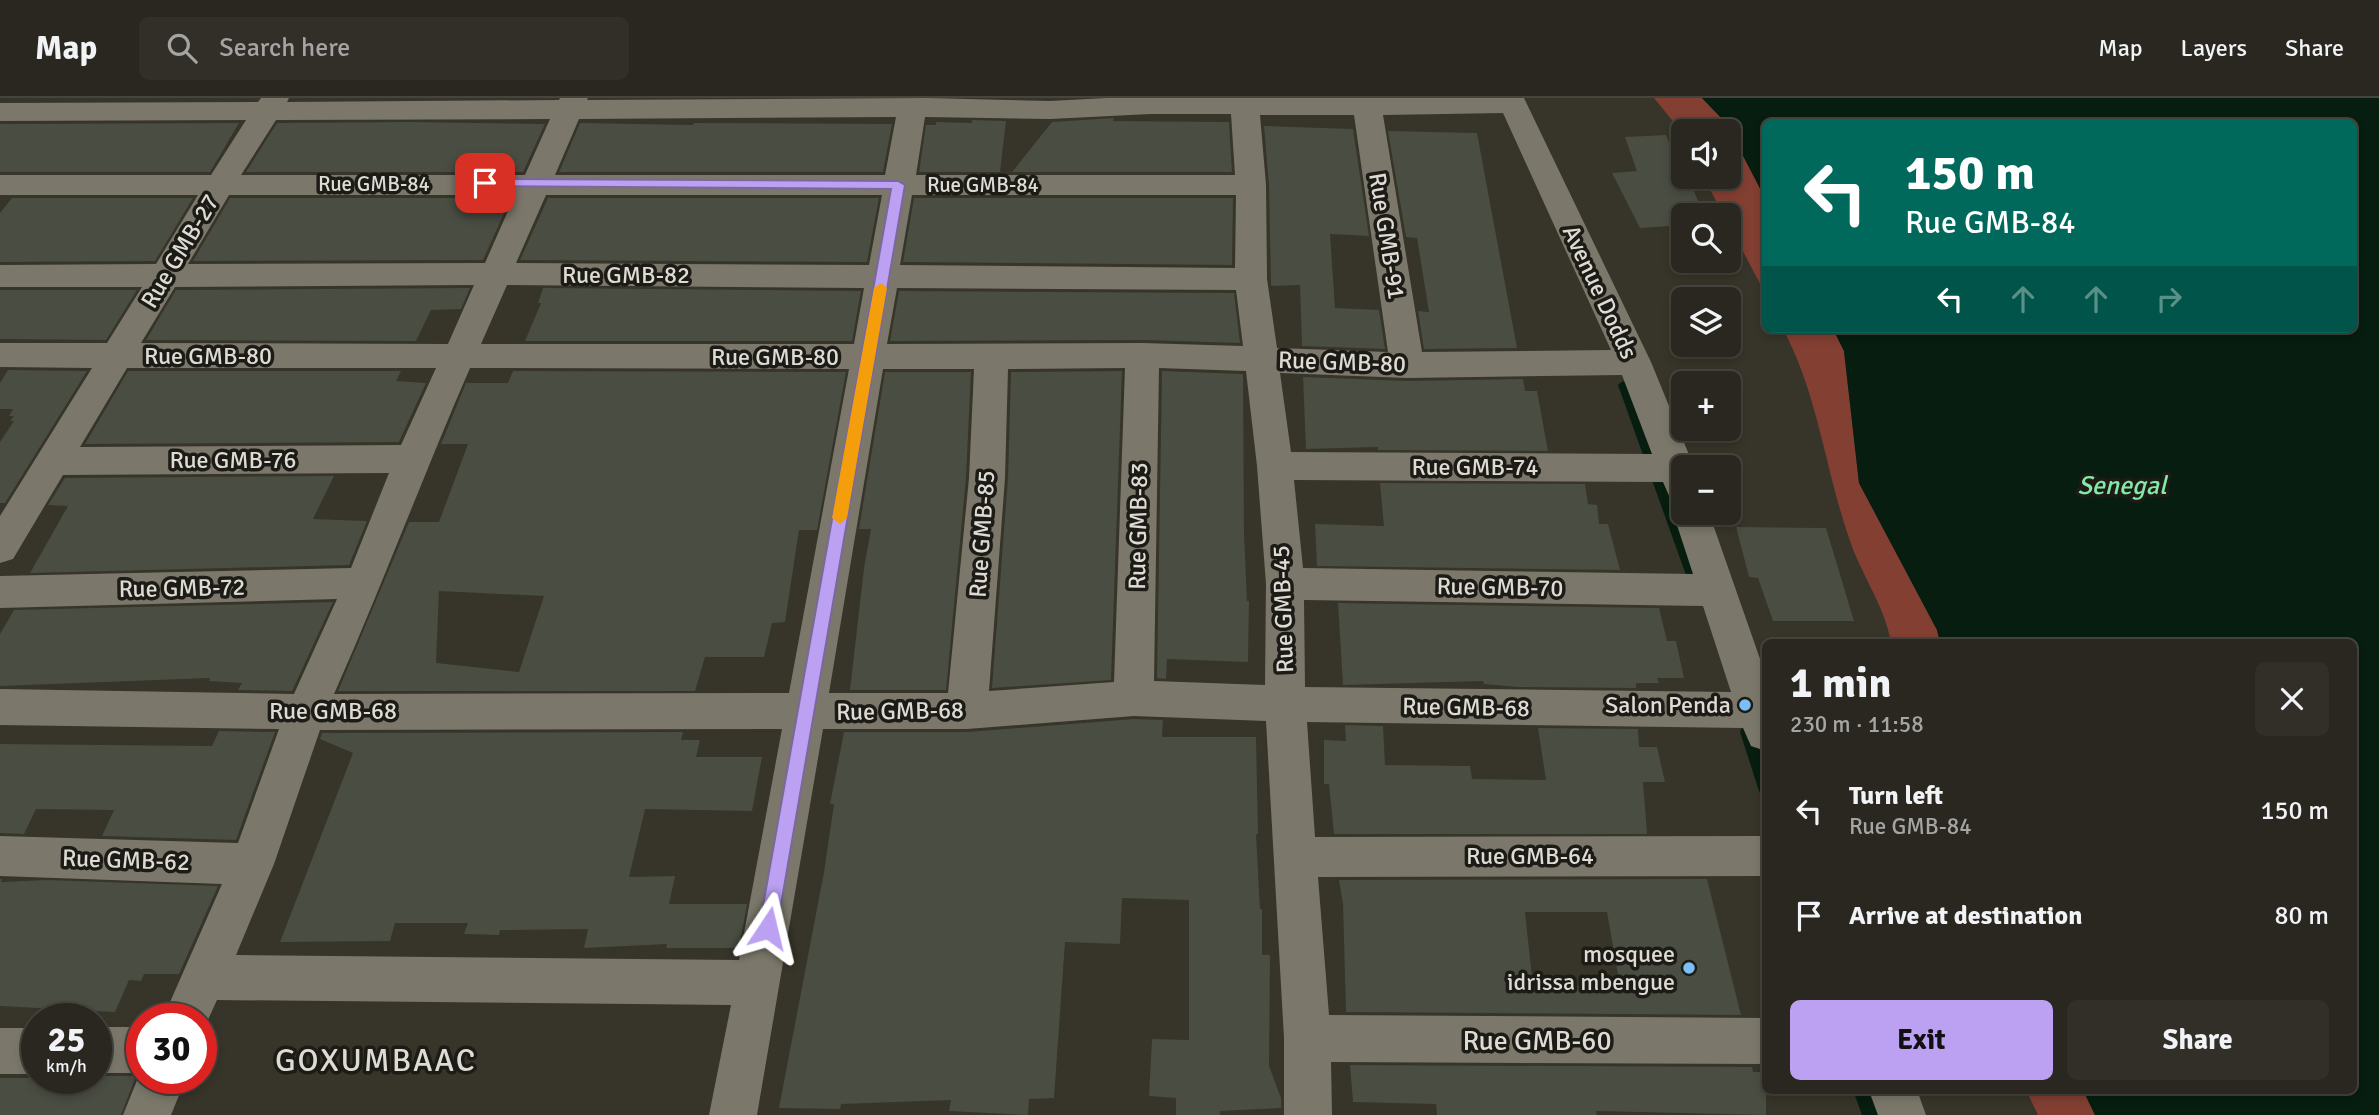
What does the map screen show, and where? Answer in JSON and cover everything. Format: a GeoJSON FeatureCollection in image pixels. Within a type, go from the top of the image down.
{"type":"FeatureCollection","features":[{"type":"Feature","properties":{"kind":"street"},"geometry":{"type":"LineString","coordinates":[[0,112],[52,105],[176,104],[913,103],[1050,110],[1250,102],[1367,106],[1511,101]]}},
{"type":"Feature","properties":{"kind":"street","name":"Avenue Dodds"},"geometry":{"type":"LineString","coordinates":[[1511,101],[1633,362],[1671,457]]}},
{"type":"Feature","properties":{"kind":"street","name":"Rue GMB-45"},"geometry":{"type":"LineString","coordinates":[[1250,102],[1251,279],[1275,466],[1285,584],[1284,704],[1307,1038],[1308,1115]]}},
{"type":"Feature","properties":{"kind":"street"},"geometry":{"type":"LineString","coordinates":[[733,1115],[913,103]]}},
{"type":"Feature","properties":{"kind":"street","name":"Rue GMB-27"},"geometry":{"type":"LineString","coordinates":[[0,548],[219,186],[272,104]]}},
{"type":"Feature","properties":{"kind":"street"},"geometry":{"type":"LineString","coordinates":[[192,1003],[252,864],[306,712],[364,583],[413,459],[571,104]]}},
{"type":"Feature","properties":{"kind":"street","name":"Rue GMB-91"},"geometry":{"type":"LineString","coordinates":[[1367,106],[1407,365]]}},
{"type":"Feature","properties":{"kind":"street","name":"Rue GMB-84"},"geometry":{"type":"LineString","coordinates":[[0,185],[1251,185]]}},
{"type":"Feature","properties":{"kind":"street","name":"Rue GMB-82"},"geometry":{"type":"LineString","coordinates":[[0,276],[495,274],[1251,279]]}},
{"type":"Feature","properties":{"kind":"street","name":"Rue GMB-80"},"geometry":{"type":"LineString","coordinates":[[0,355],[1142,355],[1407,365],[1633,362]]}},
{"type":"Feature","properties":{"kind":"street","name":"Rue GMB-83"},"geometry":{"type":"LineString","coordinates":[[1134,698],[1142,355]]}},
{"type":"Feature","properties":{"kind":"street","name":"Rue GMB-85"},"geometry":{"type":"LineString","coordinates":[[967,711],[987,478],[991,357]]}},
{"type":"Feature","properties":{"kind":"street","name":"Rue GMB-76"},"geometry":{"type":"LineString","coordinates":[[53,461],[413,459]]}},
{"type":"Feature","properties":{"kind":"street","name":"Rue GMB-74"},"geometry":{"type":"LineString","coordinates":[[1275,466],[1671,479]]}},
{"type":"Feature","properties":{"kind":"street"},"geometry":{"type":"LineString","coordinates":[[1695,525],[1761,723]]}},
{"type":"Feature","properties":{"kind":"street","name":"Rue GMB-72"},"geometry":{"type":"LineString","coordinates":[[0,592],[364,583]]}},
{"type":"Feature","properties":{"kind":"street","name":"Rue GMB-70"},"geometry":{"type":"LineString","coordinates":[[1285,584],[1716,590]]}},
{"type":"Feature","properties":{"kind":"street","name":"Rue GMB-68"},"geometry":{"type":"LineString","coordinates":[[0,707],[306,712],[967,711],[1134,698],[1761,723]]}},
{"type":"Feature","properties":{"kind":"street","name":"Rue GMB-62"},"geometry":{"type":"LineString","coordinates":[[0,856],[252,864]]}},
{"type":"Feature","properties":{"kind":"street","name":"Rue GMB-64"},"geometry":{"type":"LineString","coordinates":[[1295,857],[1762,856]]}},
{"type":"Feature","properties":{"kind":"street"},"geometry":{"type":"LineString","coordinates":[[203,977],[758,983]]}},
{"type":"Feature","properties":{"kind":"street","name":"Rue GMB-60"},"geometry":{"type":"LineString","coordinates":[[1307,1038],[1762,1041]]}},
{"type":"Feature","properties":{"kind":"street"},"geometry":{"type":"LineString","coordinates":[[0,1051],[21,1051]]}},
{"type":"Feature","properties":{"kind":"street"},"geometry":{"type":"LineString","coordinates":[[147,1115],[156,1094]]}},
{"type":"Feature","properties":{"kind":"street"},"geometry":{"type":"LineString","coordinates":[[1894,1094],[1902,1115]]}},
{"type":"Feature","properties":{"kind":"shaded area"},"geometry":{"type":"Polygon","coordinates":[[[1654,98],[1702,98],[1722,119],[1671,119],[1654,98]]]}},
{"type":"Feature","properties":{"kind":"shaded area"},"geometry":{"type":"Polygon","coordinates":[[[1741,152],[1762,192],[1762,287],[1741,248],[1741,203],[1717,203],[1710,189],[1741,189],[1741,152]]]}},
{"type":"Feature","properties":{"kind":"shaded area"},"geometry":{"type":"Polygon","coordinates":[[[1785,333],[1835,333],[1844,351],[1859,483],[1937,630],[1939,639],[1890,639],[1878,602],[1849,538],[1813,406],[1785,333]]]}},
{"type":"Feature","properties":{"kind":"shaded area"},"geometry":{"type":"Polygon","coordinates":[[[2028,1094],[2085,1094],[2095,1115],[2038,1115],[2028,1094]]]}},
{"type":"Feature","properties":{"kind":"water","name":"Senegal"},"geometry":{"type":"Polygon","coordinates":[[[1702,98],[2379,98],[2379,1115],[2095,1115],[2085,1094],[2357,1094],[2357,639],[1939,639],[1937,630],[1859,483],[1844,351],[1835,333],[2357,333],[2357,119],[1762,119],[1762,192],[1741,152],[1741,119],[1722,119],[1702,98]]]}},
{"type":"Feature","properties":{"kind":"building"},"geometry":{"type":"Polygon","coordinates":[[[1114,118],[1113,121],[1229,122],[1232,172],[1012,172],[1052,122],[1114,118]]]}},
{"type":"Feature","properties":{"kind":"building"},"geometry":{"type":"Polygon","coordinates":[[[972,120],[1006,121],[1000,172],[919,172],[926,125],[936,125],[936,122],[972,123],[972,120]]]}},
{"type":"Feature","properties":{"kind":"building"},"geometry":{"type":"Polygon","coordinates":[[[239,123],[210,172],[0,172],[0,124],[239,123]]]}},
{"type":"Feature","properties":{"kind":"building"},"geometry":{"type":"Polygon","coordinates":[[[277,123],[545,124],[523,172],[246,172],[277,123]]]}},
{"type":"Feature","properties":{"kind":"building"},"geometry":{"type":"Polygon","coordinates":[[[580,123],[892,124],[883,172],[559,172],[580,123]]]}},
{"type":"Feature","properties":{"kind":"building"},"geometry":{"type":"Polygon","coordinates":[[[1264,126],[1353,129],[1369,236],[1330,234],[1335,308],[1379,310],[1385,349],[1302,346],[1300,285],[1271,286],[1269,185],[1264,126]]]}},
{"type":"Feature","properties":{"kind":"building"},"geometry":{"type":"Polygon","coordinates":[[[1388,131],[1477,133],[1517,348],[1424,349],[1418,311],[1429,312],[1417,238],[1406,237],[1388,131]]]}},
{"type":"Feature","properties":{"kind":"building"},"geometry":{"type":"Polygon","coordinates":[[[1666,135],[1671,147],[1671,189],[1693,189],[1699,203],[1671,203],[1671,226],[1640,228],[1612,173],[1637,171],[1625,137],[1666,135]]]}},
{"type":"Feature","properties":{"kind":"building"},"geometry":{"type":"Polygon","coordinates":[[[12,198],[193,198],[155,261],[0,262],[0,213],[12,198]]]}},
{"type":"Feature","properties":{"kind":"building"},"geometry":{"type":"Polygon","coordinates":[[[230,198],[511,198],[483,260],[193,261],[230,198]]]}},
{"type":"Feature","properties":{"kind":"building"},"geometry":{"type":"Polygon","coordinates":[[[548,198],[879,198],[867,262],[520,260],[548,198]]]}},
{"type":"Feature","properties":{"kind":"building"},"geometry":{"type":"Polygon","coordinates":[[[914,198],[1233,198],[1232,265],[903,262],[914,198]]]}},
{"type":"Feature","properties":{"kind":"building"},"geometry":{"type":"Polygon","coordinates":[[[470,288],[461,309],[431,310],[416,341],[146,340],[176,290],[470,288]]]}},
{"type":"Feature","properties":{"kind":"building"},"geometry":{"type":"Polygon","coordinates":[[[543,288],[861,291],[852,341],[525,341],[541,303],[538,303],[543,288]]]}},
{"type":"Feature","properties":{"kind":"building"},"geometry":{"type":"Polygon","coordinates":[[[0,290],[137,290],[106,340],[0,339],[0,290]]]}},
{"type":"Feature","properties":{"kind":"building"},"geometry":{"type":"Polygon","coordinates":[[[899,291],[1234,293],[1240,343],[1142,340],[890,341],[899,291]]]}},
{"type":"Feature","properties":{"kind":"building"},"geometry":{"type":"Polygon","coordinates":[[[8,370],[87,371],[5,503],[0,503],[0,442],[14,421],[10,421],[14,416],[9,416],[13,409],[0,409],[0,383],[8,370]]]}},
{"type":"Feature","properties":{"kind":"building"},"geometry":{"type":"Polygon","coordinates":[[[128,371],[401,371],[396,381],[426,383],[399,442],[85,444],[128,371]]]}},
{"type":"Feature","properties":{"kind":"building"},"geometry":{"type":"Polygon","coordinates":[[[513,371],[846,372],[817,530],[799,530],[785,622],[772,623],[764,657],[705,657],[695,691],[338,691],[409,522],[439,522],[468,444],[441,444],[466,383],[508,383],[513,371]],[[439,591],[436,663],[519,672],[544,596],[439,591]]]}},
{"type":"Feature","properties":{"kind":"building"},"geometry":{"type":"Polygon","coordinates":[[[1122,371],[1111,680],[992,688],[1008,478],[1011,372],[1122,371]]]}},
{"type":"Feature","properties":{"kind":"building"},"geometry":{"type":"Polygon","coordinates":[[[1162,371],[1243,374],[1244,534],[1249,601],[1248,662],[1167,659],[1166,679],[1157,678],[1162,371]]]}},
{"type":"Feature","properties":{"kind":"building"},"geometry":{"type":"Polygon","coordinates":[[[885,372],[971,372],[966,478],[946,690],[850,690],[871,529],[859,529],[885,372]]]}},
{"type":"Feature","properties":{"kind":"building"},"geometry":{"type":"Polygon","coordinates":[[[1303,377],[1407,381],[1523,379],[1525,391],[1537,391],[1548,451],[1378,450],[1378,447],[1306,449],[1303,377]]]}},
{"type":"Feature","properties":{"kind":"building"},"geometry":{"type":"Polygon","coordinates":[[[334,476],[313,519],[367,521],[349,565],[30,573],[68,506],[48,505],[65,478],[334,476]]]}},
{"type":"Feature","properties":{"kind":"building"},"geometry":{"type":"Polygon","coordinates":[[[1380,483],[1585,484],[1588,504],[1597,505],[1599,524],[1608,524],[1620,570],[1317,566],[1315,524],[1384,526],[1380,483]]]}},
{"type":"Feature","properties":{"kind":"building"},"geometry":{"type":"Polygon","coordinates":[[[1736,527],[1826,528],[1854,621],[1773,621],[1758,578],[1749,577],[1736,527]]]}},
{"type":"Feature","properties":{"kind":"building"},"geometry":{"type":"Polygon","coordinates":[[[333,602],[292,691],[238,690],[242,683],[209,681],[210,678],[0,686],[0,634],[14,610],[333,602]]]}},
{"type":"Feature","properties":{"kind":"building"},"geometry":{"type":"Polygon","coordinates":[[[1338,603],[1659,608],[1667,641],[1676,641],[1684,678],[1657,678],[1659,683],[1636,683],[1636,688],[1518,687],[1484,684],[1483,681],[1343,685],[1338,603]]]}},
{"type":"Feature","properties":{"kind":"building"},"geometry":{"type":"Polygon","coordinates":[[[1134,719],[1163,720],[1162,737],[1256,737],[1256,834],[1262,909],[1262,955],[1270,955],[1269,1066],[1281,1098],[1281,1108],[1220,1111],[1220,1115],[1176,1115],[1176,1098],[1149,1096],[1152,1039],[1189,1040],[1189,900],[1122,898],[1120,944],[1065,942],[1054,1098],[1029,1099],[1028,1115],[949,1111],[951,1100],[841,1104],[840,1109],[779,1108],[824,872],[834,804],[830,804],[844,732],[967,732],[1134,719]]]}},
{"type":"Feature","properties":{"kind":"building"},"geometry":{"type":"Polygon","coordinates":[[[1345,725],[1383,726],[1385,765],[1470,766],[1472,779],[1546,780],[1538,728],[1638,729],[1639,747],[1657,747],[1665,782],[1643,782],[1647,834],[1334,834],[1329,784],[1324,784],[1324,740],[1346,741],[1345,725]]]}},
{"type":"Feature","properties":{"kind":"building"},"geometry":{"type":"Polygon","coordinates":[[[219,731],[275,732],[236,840],[102,836],[114,810],[36,809],[24,834],[0,833],[0,744],[212,746],[219,731]]]}},
{"type":"Feature","properties":{"kind":"building"},"geometry":{"type":"Polygon","coordinates":[[[683,732],[681,740],[700,740],[696,757],[762,757],[752,811],[645,809],[629,877],[675,876],[669,904],[747,904],[739,948],[666,948],[667,944],[584,948],[588,929],[500,930],[499,935],[464,934],[468,923],[395,923],[390,941],[280,942],[353,753],[320,739],[322,733],[683,732]]]}},
{"type":"Feature","properties":{"kind":"building"},"geometry":{"type":"Polygon","coordinates":[[[0,879],[1,882],[47,880],[218,886],[179,974],[144,974],[141,981],[129,980],[115,1012],[112,1012],[112,1003],[21,1003],[21,1007],[0,1006],[0,879]]]}},
{"type":"Feature","properties":{"kind":"building"},"geometry":{"type":"Polygon","coordinates":[[[1707,879],[1741,1015],[1346,1012],[1343,904],[1339,880],[1707,879]],[[1525,912],[1533,986],[1620,986],[1607,912],[1525,912]]]}},
{"type":"Feature","properties":{"kind":"building"},"geometry":{"type":"Polygon","coordinates":[[[1350,1065],[1752,1067],[1753,1072],[1762,1072],[1766,1115],[1596,1111],[1597,1115],[1437,1115],[1436,1104],[1353,1102],[1350,1065]]]}},
{"type":"Feature","properties":{"kind":"building"},"geometry":{"type":"Polygon","coordinates":[[[112,1076],[126,1076],[126,1094],[129,1094],[121,1115],[0,1115],[0,1078],[21,1078],[21,1094],[112,1094],[112,1076]]]}},
{"type":"Feature","properties":{"kind":"waterway"},"geometry":{"type":"LineString","coordinates":[[1623,385],[1697,589]]}},
{"type":"Feature","properties":{"kind":"waterway"},"geometry":{"type":"LineString","coordinates":[[1747,732],[1762,779]]}},
{"type":"Feature","properties":{"kind":"waterway"},"geometry":{"type":"LineString","coordinates":[[1862,1094],[1870,1115]]}},
{"type":"Feature","properties":{"kind":"slow traffic"},"geometry":{"type":"LineString","coordinates":[[840,518],[881,288]]}},
{"type":"Feature","properties":{"kind":"place","name":"Salon Penda"},"geometry":{"type":"Point","coordinates":[1745,705]}},
{"type":"Feature","properties":{"kind":"place","name":"mosquee idrissa mbengue"},"geometry":{"type":"Point","coordinates":[1689,968]}},
{"type":"Feature","properties":{"kind":"district","name":"GOXUMBAAC"},"geometry":{"type":"Point","coordinates":[376,1060]}},
{"type":"Feature","properties":{"kind":"route"},"geometry":{"type":"LineString","coordinates":[[485,183],[898,185],[768,928]]}}]}
